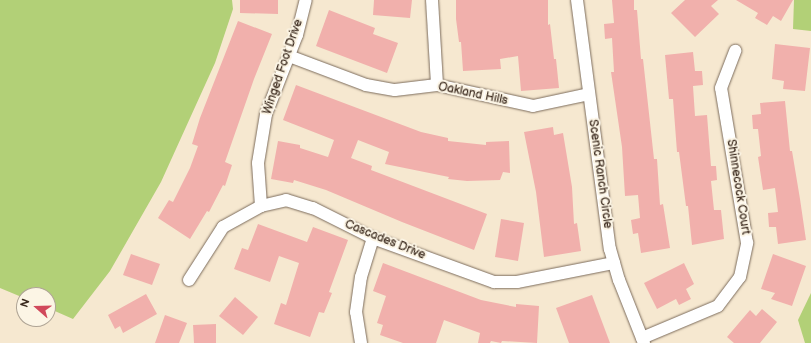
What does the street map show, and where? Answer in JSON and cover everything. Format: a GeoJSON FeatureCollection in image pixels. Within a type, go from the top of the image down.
{"type":"FeatureCollection","features":[{"type":"Feature","properties":{"kind":"street","name":"Winged Foot Drive"},"geometry":{"type":"LineString","coordinates":[[261,206],[258,163],[266,114],[289,56],[306,0]]}},
{"type":"Feature","properties":{"kind":"street"},"geometry":{"type":"LineString","coordinates":[[432,0],[437,62],[437,84]]}},
{"type":"Feature","properties":{"kind":"street","name":"Scenic Ranch Circle"},"geometry":{"type":"LineString","coordinates":[[577,0],[608,237],[614,263],[626,300],[643,341]]}},
{"type":"Feature","properties":{"kind":"street","name":"Shinnecock Court"},"geometry":{"type":"LineString","coordinates":[[643,341],[718,306],[740,277],[747,243],[721,88],[735,51]]}},
{"type":"Feature","properties":{"kind":"street","name":"Oakland Hills"},"geometry":{"type":"LineString","coordinates":[[289,56],[366,85],[395,90],[437,84],[533,106],[589,94]]}},
{"type":"Feature","properties":{"kind":"street","name":"Cascades Drive"},"geometry":{"type":"LineString","coordinates":[[189,280],[223,227],[261,206],[286,200],[313,208],[373,238],[494,282],[517,282],[614,263]]}},
{"type":"Feature","properties":{"kind":"street"},"geometry":{"type":"LineString","coordinates":[[361,343],[356,312],[361,277],[373,238]]}},
{"type":"Feature","properties":{"kind":"green space"},"geometry":{"type":"Polygon","coordinates":[[[0,0],[232,0],[233,9],[215,63],[161,182],[110,271],[73,319],[56,312],[56,287],[16,287],[16,295],[0,288],[0,0]]]}},
{"type":"Feature","properties":{"kind":"green space"},"geometry":{"type":"Polygon","coordinates":[[[794,0],[811,0],[811,31],[793,29],[794,0]]]}},
{"type":"Feature","properties":{"kind":"green space"},"geometry":{"type":"Polygon","coordinates":[[[811,293],[811,343],[805,343],[798,320],[811,293]]]}},
{"type":"Feature","properties":{"kind":"building"},"geometry":{"type":"Polygon","coordinates":[[[240,0],[278,0],[278,14],[240,13],[240,0]]]}},
{"type":"Feature","properties":{"kind":"building"},"geometry":{"type":"Polygon","coordinates":[[[374,0],[412,0],[410,18],[373,15],[374,0]]]}},
{"type":"Feature","properties":{"kind":"building"},"geometry":{"type":"Polygon","coordinates":[[[456,0],[548,0],[548,25],[550,24],[559,88],[521,91],[518,56],[500,59],[501,69],[463,71],[461,42],[459,42],[456,19],[456,0]]]}},
{"type":"Feature","properties":{"kind":"building"},"geometry":{"type":"Polygon","coordinates":[[[612,0],[634,0],[634,10],[637,10],[641,59],[643,59],[654,159],[657,159],[660,205],[663,204],[670,248],[641,253],[638,233],[633,234],[631,220],[640,218],[638,195],[625,196],[622,147],[611,72],[614,72],[612,38],[605,39],[604,24],[614,23],[612,0]]]}},
{"type":"Feature","properties":{"kind":"building"},"geometry":{"type":"Polygon","coordinates":[[[685,0],[718,0],[711,6],[719,14],[695,37],[671,13],[685,0]]]}},
{"type":"Feature","properties":{"kind":"building"},"geometry":{"type":"Polygon","coordinates":[[[736,0],[793,0],[781,21],[773,16],[767,25],[755,18],[758,13],[736,0]]]}},
{"type":"Feature","properties":{"kind":"building"},"geometry":{"type":"Polygon","coordinates":[[[329,10],[375,28],[373,34],[398,43],[387,73],[316,46],[329,10]]]}},
{"type":"Feature","properties":{"kind":"building"},"geometry":{"type":"Polygon","coordinates":[[[238,21],[272,34],[254,79],[225,162],[232,165],[225,186],[223,185],[209,212],[207,211],[190,239],[158,218],[169,200],[173,202],[190,168],[198,146],[192,144],[200,118],[238,21]]]}},
{"type":"Feature","properties":{"kind":"building"},"geometry":{"type":"Polygon","coordinates":[[[775,44],[810,48],[805,91],[783,89],[784,81],[772,79],[775,44]]]}},
{"type":"Feature","properties":{"kind":"building"},"geometry":{"type":"Polygon","coordinates":[[[693,52],[695,71],[702,71],[703,85],[693,86],[695,116],[707,115],[711,166],[716,166],[717,180],[711,181],[714,210],[721,210],[724,239],[692,245],[688,206],[686,206],[679,152],[677,152],[673,99],[669,99],[665,55],[693,52]]]}},
{"type":"Feature","properties":{"kind":"building"},"geometry":{"type":"Polygon","coordinates":[[[296,85],[421,132],[448,138],[448,141],[486,145],[486,142],[509,141],[510,173],[503,172],[500,180],[467,181],[448,179],[449,177],[385,164],[389,152],[358,140],[351,158],[372,166],[371,170],[487,214],[474,250],[326,190],[294,180],[293,183],[271,179],[278,141],[300,145],[300,148],[328,157],[334,140],[283,120],[296,85]]]}},
{"type":"Feature","properties":{"kind":"building"},"geometry":{"type":"Polygon","coordinates":[[[785,101],[790,151],[792,151],[806,240],[778,244],[776,227],[769,227],[768,213],[778,212],[775,188],[763,190],[758,157],[761,156],[758,129],[753,129],[752,115],[761,114],[760,103],[785,101]]]}},
{"type":"Feature","properties":{"kind":"building"},"geometry":{"type":"Polygon","coordinates":[[[553,127],[554,135],[563,133],[572,187],[574,224],[577,223],[581,251],[544,257],[536,192],[524,132],[553,127]]]}},
{"type":"Feature","properties":{"kind":"building"},"geometry":{"type":"Polygon","coordinates":[[[501,219],[524,223],[518,261],[495,257],[501,219]]]}},
{"type":"Feature","properties":{"kind":"building"},"geometry":{"type":"Polygon","coordinates":[[[258,224],[307,242],[313,227],[348,240],[329,292],[332,293],[324,313],[319,312],[310,337],[274,324],[281,303],[286,305],[299,263],[279,256],[270,282],[234,269],[242,248],[248,250],[258,224]]]}},
{"type":"Feature","properties":{"kind":"building"},"geometry":{"type":"Polygon","coordinates":[[[131,254],[160,264],[152,285],[123,275],[131,254]]]}},
{"type":"Feature","properties":{"kind":"building"},"geometry":{"type":"Polygon","coordinates":[[[773,254],[806,266],[792,306],[771,299],[775,293],[761,289],[773,254]]]}},
{"type":"Feature","properties":{"kind":"building"},"geometry":{"type":"Polygon","coordinates":[[[383,263],[481,300],[516,307],[516,304],[539,306],[537,343],[502,341],[501,343],[491,341],[490,343],[478,343],[480,333],[444,320],[436,343],[403,343],[380,335],[383,325],[377,323],[386,296],[373,291],[383,263]]]}},
{"type":"Feature","properties":{"kind":"building"},"geometry":{"type":"Polygon","coordinates":[[[684,263],[694,284],[686,289],[691,299],[679,305],[676,299],[657,309],[644,283],[684,263]]]}},
{"type":"Feature","properties":{"kind":"building"},"geometry":{"type":"Polygon","coordinates":[[[146,294],[157,314],[123,333],[120,326],[115,329],[108,315],[146,294]]]}},
{"type":"Feature","properties":{"kind":"building"},"geometry":{"type":"Polygon","coordinates":[[[592,295],[610,343],[569,343],[556,308],[592,295]]]}},
{"type":"Feature","properties":{"kind":"building"},"geometry":{"type":"Polygon","coordinates":[[[235,297],[258,317],[243,335],[219,316],[235,297]]]}},
{"type":"Feature","properties":{"kind":"building"},"geometry":{"type":"Polygon","coordinates":[[[762,309],[777,322],[760,343],[734,343],[727,337],[750,310],[756,316],[762,309]]]}},
{"type":"Feature","properties":{"kind":"building"},"geometry":{"type":"Polygon","coordinates":[[[165,315],[187,323],[179,343],[155,343],[165,315]]]}},
{"type":"Feature","properties":{"kind":"building"},"geometry":{"type":"Polygon","coordinates":[[[216,324],[216,343],[194,343],[193,325],[216,324]]]}}]}
